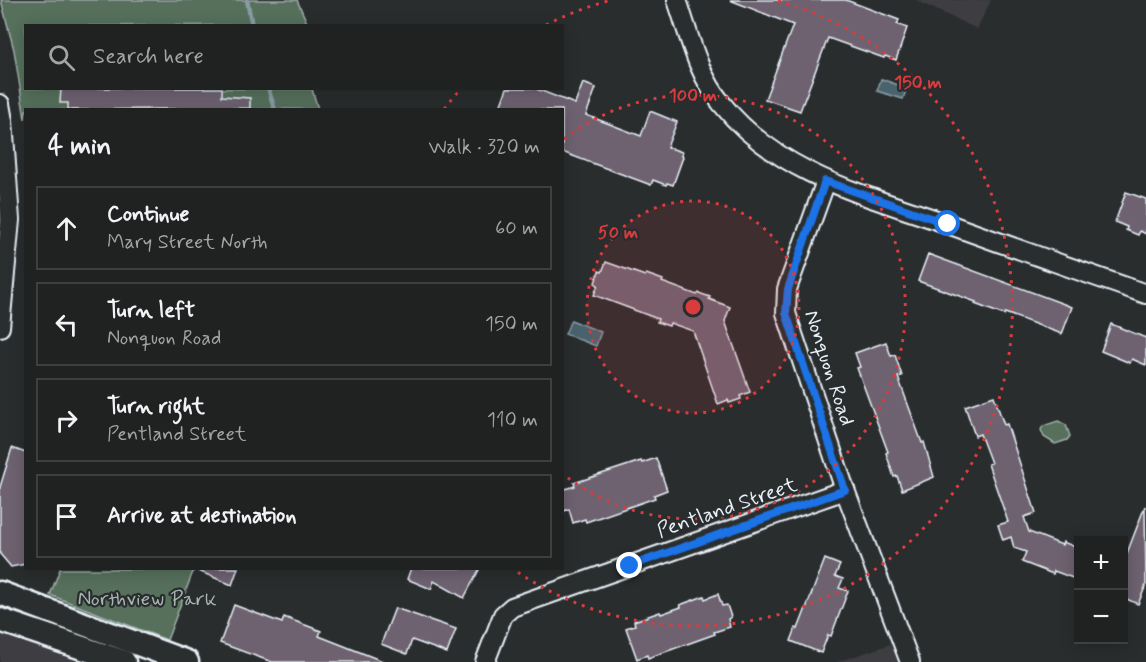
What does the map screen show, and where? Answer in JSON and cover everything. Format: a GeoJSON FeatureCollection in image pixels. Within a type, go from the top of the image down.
{"type":"FeatureCollection","features":[{"type":"Feature","properties":{"kind":"main road"},"geometry":{"type":"LineString","coordinates":[[0,594],[187,662]]}},
{"type":"Feature","properties":{"kind":"main road"},"geometry":{"type":"LineString","coordinates":[[0,620],[124,662]]}},
{"type":"Feature","properties":{"kind":"street"},"geometry":{"type":"LineString","coordinates":[[677,0],[700,68],[721,104],[773,152],[825,181],[1146,294]]}},
{"type":"Feature","properties":{"kind":"street"},"geometry":{"type":"LineString","coordinates":[[0,104],[3,165],[10,220],[0,327]]}},
{"type":"Feature","properties":{"kind":"street","name":"Nonquon Road"},"geometry":{"type":"LineString","coordinates":[[825,181],[788,289],[785,302],[786,313],[845,490],[910,662]]}},
{"type":"Feature","properties":{"kind":"street","name":"Pentland Street"},"geometry":{"type":"LineString","coordinates":[[485,662],[503,615],[512,607],[845,490]]}},
{"type":"Feature","properties":{"kind":"shaded area"},"geometry":{"type":"Polygon","coordinates":[[[918,0],[991,0],[977,29],[918,0]]]}},
{"type":"Feature","properties":{"kind":"shaded area"},"geometry":{"type":"Polygon","coordinates":[[[0,622],[108,662],[0,662],[0,622]]]}},
{"type":"Feature","properties":{"kind":"shaded area"},"geometry":{"type":"Polygon","coordinates":[[[891,644],[898,662],[837,662],[891,644]]]}},
{"type":"Feature","properties":{"kind":"green space"},"geometry":{"type":"Polygon","coordinates":[[[1,0],[297,0],[308,24],[24,24],[24,90],[312,90],[318,108],[24,108],[24,113],[14,50],[1,0]]]}},
{"type":"Feature","properties":{"kind":"green space"},"geometry":{"type":"Polygon","coordinates":[[[1058,421],[1066,425],[1070,436],[1067,440],[1055,444],[1044,437],[1041,430],[1043,426],[1058,421]]]}},
{"type":"Feature","properties":{"kind":"green space","name":"Northview Park"},"geometry":{"type":"Polygon","coordinates":[[[60,570],[194,570],[167,640],[50,595],[60,570]]]}},
{"type":"Feature","properties":{"kind":"water"},"geometry":{"type":"Polygon","coordinates":[[[881,79],[907,88],[903,99],[877,91],[881,79]]]}},
{"type":"Feature","properties":{"kind":"water"},"geometry":{"type":"Polygon","coordinates":[[[571,320],[601,332],[596,346],[565,334],[571,320]]]}},
{"type":"Feature","properties":{"kind":"building"},"geometry":{"type":"Polygon","coordinates":[[[730,0],[846,0],[899,20],[897,24],[907,28],[896,60],[828,38],[800,111],[765,99],[793,25],[730,0]]]}},
{"type":"Feature","properties":{"kind":"building"},"geometry":{"type":"Polygon","coordinates":[[[583,83],[596,88],[586,115],[641,136],[650,111],[677,122],[667,147],[682,152],[683,157],[673,185],[653,180],[651,185],[564,153],[564,108],[500,108],[506,90],[539,90],[575,104],[583,83]]]}},
{"type":"Feature","properties":{"kind":"building"},"geometry":{"type":"Polygon","coordinates":[[[61,90],[222,90],[222,96],[250,98],[250,108],[68,108],[68,103],[60,103],[61,90]]]}},
{"type":"Feature","properties":{"kind":"building"},"geometry":{"type":"Polygon","coordinates":[[[1126,192],[1146,199],[1146,234],[1140,231],[1138,235],[1115,222],[1126,192]]]}},
{"type":"Feature","properties":{"kind":"building"},"geometry":{"type":"Polygon","coordinates":[[[928,254],[1072,307],[1062,334],[1005,313],[1004,315],[918,281],[928,254]]]}},
{"type":"Feature","properties":{"kind":"building"},"geometry":{"type":"Polygon","coordinates":[[[606,262],[663,280],[662,282],[697,295],[699,293],[730,307],[725,321],[750,392],[740,396],[741,399],[718,404],[693,331],[670,323],[669,326],[657,322],[658,319],[594,295],[598,285],[595,283],[599,271],[602,272],[606,262]]]}},
{"type":"Feature","properties":{"kind":"building"},"geometry":{"type":"Polygon","coordinates":[[[1111,324],[1146,338],[1146,365],[1132,359],[1130,363],[1101,351],[1111,324]]]}},
{"type":"Feature","properties":{"kind":"building"},"geometry":{"type":"Polygon","coordinates":[[[886,342],[891,356],[895,355],[902,376],[898,377],[922,443],[924,442],[934,477],[902,490],[897,476],[894,477],[886,453],[888,452],[857,368],[860,367],[855,353],[886,342]]]}},
{"type":"Feature","properties":{"kind":"building"},"geometry":{"type":"Polygon","coordinates":[[[994,396],[1004,425],[1007,424],[1036,513],[1024,517],[1029,532],[1062,545],[1063,542],[1074,546],[1074,578],[1054,571],[1053,574],[1022,562],[1026,552],[1014,548],[1011,537],[1003,540],[998,525],[1008,522],[988,464],[991,463],[980,434],[975,436],[965,406],[994,396]]]}},
{"type":"Feature","properties":{"kind":"building"},"geometry":{"type":"Polygon","coordinates":[[[12,448],[24,452],[24,564],[11,567],[0,554],[0,487],[12,448]]]}},
{"type":"Feature","properties":{"kind":"building"},"geometry":{"type":"Polygon","coordinates":[[[656,458],[667,490],[654,495],[655,498],[586,522],[585,519],[573,523],[569,509],[564,511],[564,489],[575,486],[574,483],[641,461],[642,463],[656,458]]]}},
{"type":"Feature","properties":{"kind":"building"},"geometry":{"type":"Polygon","coordinates":[[[1145,506],[1146,585],[1138,604],[1128,600],[1128,551],[1145,506]]]}},
{"type":"Feature","properties":{"kind":"building"},"geometry":{"type":"Polygon","coordinates":[[[825,559],[840,565],[835,576],[843,579],[839,588],[848,591],[831,636],[828,635],[821,653],[791,641],[796,628],[798,629],[825,559]]]}},
{"type":"Feature","properties":{"kind":"building"},"geometry":{"type":"Polygon","coordinates":[[[196,570],[237,570],[232,585],[196,570]]]}},
{"type":"Feature","properties":{"kind":"building"},"geometry":{"type":"Polygon","coordinates":[[[410,570],[479,570],[464,598],[434,581],[431,589],[407,579],[410,570]]]}},
{"type":"Feature","properties":{"kind":"building"},"geometry":{"type":"Polygon","coordinates":[[[718,594],[722,606],[727,605],[731,617],[728,619],[730,627],[648,658],[647,655],[637,659],[626,628],[635,625],[634,621],[681,607],[680,605],[704,596],[705,599],[718,594]]]}},
{"type":"Feature","properties":{"kind":"building"},"geometry":{"type":"Polygon","coordinates":[[[234,605],[282,623],[284,617],[321,631],[319,636],[385,662],[272,662],[220,643],[234,605]]]}},
{"type":"Feature","properties":{"kind":"building"},"geometry":{"type":"Polygon","coordinates":[[[395,608],[456,629],[447,653],[412,640],[407,654],[381,644],[395,608]]]}},
{"type":"Feature","properties":{"kind":"waterway"},"geometry":{"type":"LineString","coordinates":[[247,0],[252,24]]}},
{"type":"Feature","properties":{"kind":"waterway"},"geometry":{"type":"LineString","coordinates":[[269,90],[274,108]]}},
{"type":"Feature","properties":{"kind":"route"},"geometry":{"type":"LineString","coordinates":[[630,566],[845,490],[786,313],[785,302],[825,181],[948,224]]}}]}
